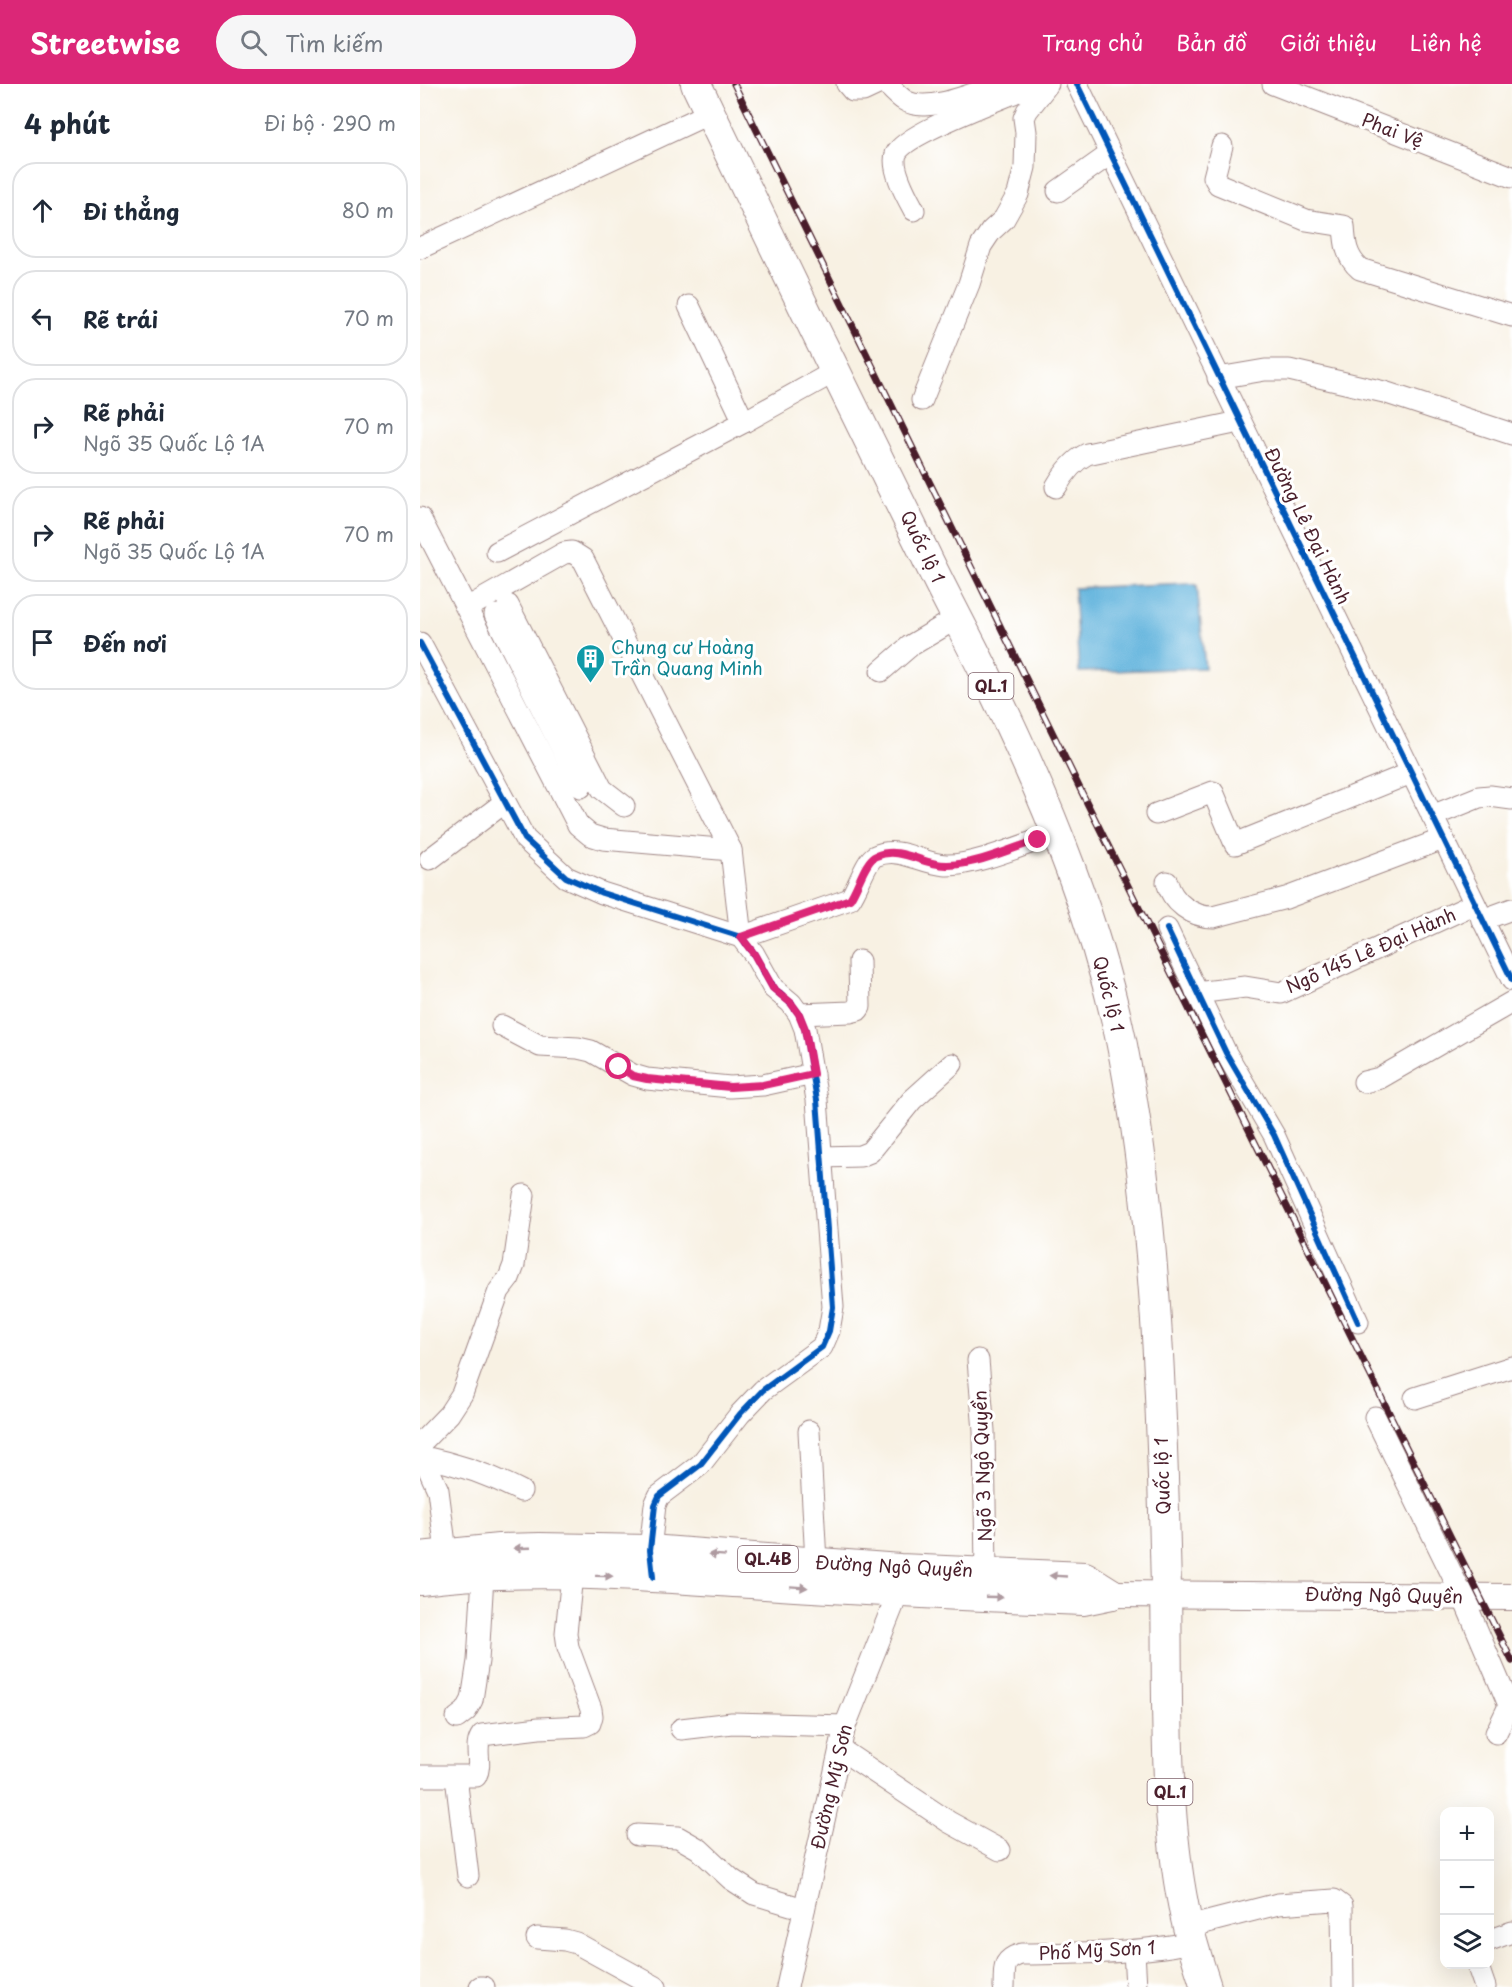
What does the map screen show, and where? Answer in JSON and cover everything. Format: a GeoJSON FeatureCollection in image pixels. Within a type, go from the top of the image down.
{"type":"FeatureCollection","features":[{"type":"Feature","properties":{"kind":"highway","name":"Quốc lộ 1"},"geometry":{"type":"LineString","coordinates":[[696,84],[834,372],[985,671],[1056,834],[1087,916],[1107,985],[1128,1072],[1143,1167],[1162,1443],[1170,1791],[1180,1886],[1190,1935],[1206,1987]]}},
{"type":"Feature","properties":{"kind":"highway","name":"Đường Ngô Quyền"},"geometry":{"type":"LineString","coordinates":[[420,1580],[438,1562],[540,1548],[651,1563],[899,1581],[1083,1600],[1112,1594]]}},
{"type":"Feature","properties":{"kind":"highway","name":"Đường Ngô Quyền"},"geometry":{"type":"LineString","coordinates":[[438,1562],[483,1576],[572,1575],[651,1563],[816,1562],[899,1581],[986,1572],[1085,1577],[1112,1594]]}},
{"type":"Feature","properties":{"kind":"main road","name":"Đường Ngô Quyền"},"geometry":{"type":"LineString","coordinates":[[1112,1594],[1512,1597]]}},
{"type":"Feature","properties":{"kind":"street"},"geometry":{"type":"LineString","coordinates":[[847,84],[853,91],[863,91],[878,84]]}},
{"type":"Feature","properties":{"kind":"street"},"geometry":{"type":"LineString","coordinates":[[886,84],[904,101],[922,106],[956,99],[1000,84]]}},
{"type":"Feature","properties":{"kind":"street"},"geometry":{"type":"LineString","coordinates":[[914,210],[900,182],[895,164],[896,154],[902,147],[924,132],[1035,84]]}},
{"type":"Feature","properties":{"kind":"street"},"geometry":{"type":"LineString","coordinates":[[922,400],[969,284],[981,246],[1004,219],[1018,194],[1025,167],[1024,118],[1048,84]]}},
{"type":"Feature","properties":{"kind":"street","name":"Đường Lê Đại Hành"},"geometry":{"type":"LineString","coordinates":[[1077,84],[1239,422],[1512,980]]}},
{"type":"Feature","properties":{"kind":"street","name":"Phai Vệ"},"geometry":{"type":"LineString","coordinates":[[1273,84],[1512,177]]}},
{"type":"Feature","properties":{"kind":"street"},"geometry":{"type":"LineString","coordinates":[[420,248],[710,113]]}},
{"type":"Feature","properties":{"kind":"street"},"geometry":{"type":"LineString","coordinates":[[1222,146],[1214,177],[1218,184],[1306,220],[1344,226],[1345,243],[1350,260],[1360,269],[1512,316]]}},
{"type":"Feature","properties":{"kind":"street"},"geometry":{"type":"LineString","coordinates":[[1058,191],[1110,154]]}},
{"type":"Feature","properties":{"kind":"street"},"geometry":{"type":"LineString","coordinates":[[689,306],[744,422]]}},
{"type":"Feature","properties":{"kind":"street"},"geometry":{"type":"LineString","coordinates":[[1218,378],[1265,370],[1289,370],[1384,392],[1512,434]]}},
{"type":"Feature","properties":{"kind":"street"},"geometry":{"type":"LineString","coordinates":[[497,552],[834,372]]}},
{"type":"Feature","properties":{"kind":"street"},"geometry":{"type":"LineString","coordinates":[[1056,487],[1069,467],[1078,458],[1087,454],[1239,422]]}},
{"type":"Feature","properties":{"kind":"street"},"geometry":{"type":"LineString","coordinates":[[420,518],[500,673],[539,706],[569,742],[581,788],[578,825],[590,835],[603,839],[731,850]]}},
{"type":"Feature","properties":{"kind":"street"},"geometry":{"type":"LineString","coordinates":[[467,608],[564,553],[572,552],[583,560],[731,850],[741,937],[754,954],[773,988],[791,1003],[799,1014],[805,1029],[813,1074],[822,1157],[832,1307],[829,1331],[822,1347],[763,1390],[740,1414],[700,1465],[659,1496],[655,1505],[651,1563]]}},
{"type":"Feature","properties":{"kind":"street"},"geometry":{"type":"LineString","coordinates":[[501,610],[527,660],[539,706],[581,788],[606,794],[624,806]]}},
{"type":"Feature","properties":{"kind":"street"},"geometry":{"type":"LineString","coordinates":[[881,671],[910,646],[957,618]]}},
{"type":"Feature","properties":{"kind":"street"},"geometry":{"type":"LineString","coordinates":[[420,643],[429,676],[525,839],[566,877],[602,893],[741,937],[850,899],[857,890],[869,860],[877,856],[898,852],[926,863],[948,865],[983,858],[1056,834]]}},
{"type":"Feature","properties":{"kind":"street"},"geometry":{"type":"LineString","coordinates":[[500,673],[527,660]]}},
{"type":"Feature","properties":{"kind":"street"},"geometry":{"type":"LineString","coordinates":[[1156,814],[1213,792],[1235,844],[1411,772]]}},
{"type":"Feature","properties":{"kind":"street"},"geometry":{"type":"LineString","coordinates":[[1432,816],[1479,796],[1512,800]]}},
{"type":"Feature","properties":{"kind":"street"},"geometry":{"type":"LineString","coordinates":[[430,859],[505,802]]}},
{"type":"Feature","properties":{"kind":"street"},"geometry":{"type":"LineString","coordinates":[[1167,882],[1169,892],[1184,907],[1201,917],[1213,917],[1286,898],[1443,839]]}},
{"type":"Feature","properties":{"kind":"street","name":"Ngõ 145 Lê Đại Hành"},"geometry":{"type":"LineString","coordinates":[[1196,993],[1245,987],[1281,993],[1478,912],[1512,909]]}},
{"type":"Feature","properties":{"kind":"street"},"geometry":{"type":"LineString","coordinates":[[1167,930],[1226,1053],[1274,1135],[1358,1322]]}},
{"type":"Feature","properties":{"kind":"street"},"geometry":{"type":"LineString","coordinates":[[799,1014],[858,1010],[860,1007],[859,961]]}},
{"type":"Feature","properties":{"kind":"street"},"geometry":{"type":"LineString","coordinates":[[1364,1082],[1380,1078],[1512,1002]]}},
{"type":"Feature","properties":{"kind":"street"},"geometry":{"type":"LineString","coordinates":[[502,1026],[540,1046],[591,1052],[633,1076],[647,1079],[730,1087],[763,1085],[813,1074]]}},
{"type":"Feature","properties":{"kind":"street"},"geometry":{"type":"LineString","coordinates":[[822,1157],[860,1156],[870,1152],[912,1100],[952,1064]]}},
{"type":"Feature","properties":{"kind":"street"},"geometry":{"type":"LineString","coordinates":[[421,1450],[462,1394],[498,1292],[510,1278],[524,1195]]}},
{"type":"Feature","properties":{"kind":"street","name":"Ngõ 3 Ngô Quyền"},"geometry":{"type":"LineString","coordinates":[[978,1360],[984,1431],[986,1572]]}},
{"type":"Feature","properties":{"kind":"street"},"geometry":{"type":"LineString","coordinates":[[1415,1398],[1512,1367]]}},
{"type":"Feature","properties":{"kind":"street"},"geometry":{"type":"LineString","coordinates":[[1375,1417],[1463,1597],[1511,1709],[1496,1732]]}},
{"type":"Feature","properties":{"kind":"street"},"geometry":{"type":"LineString","coordinates":[[809,1431],[816,1562]]}},
{"type":"Feature","properties":{"kind":"street"},"geometry":{"type":"LineString","coordinates":[[421,1450],[521,1491]]}},
{"type":"Feature","properties":{"kind":"street"},"geometry":{"type":"LineString","coordinates":[[421,1450],[438,1490],[438,1562]]}},
{"type":"Feature","properties":{"kind":"street"},"geometry":{"type":"LineString","coordinates":[[420,1776],[476,1776],[478,1741],[482,1735],[508,1730],[584,1726],[590,1723],[591,1709],[568,1647],[566,1633],[572,1575]]}},
{"type":"Feature","properties":{"kind":"street"},"geometry":{"type":"LineString","coordinates":[[457,1718],[466,1711],[472,1700],[478,1661],[483,1576]]}},
{"type":"Feature","properties":{"kind":"street","name":"Đường Mỹ Sơn"},"geometry":{"type":"LineString","coordinates":[[787,1987],[845,1726],[899,1581]]}},
{"type":"Feature","properties":{"kind":"street"},"geometry":{"type":"LineString","coordinates":[[681,1729],[732,1723],[845,1726]]}},
{"type":"Feature","properties":{"kind":"street"},"geometry":{"type":"LineString","coordinates":[[840,1749],[949,1822],[1000,1850]]}},
{"type":"Feature","properties":{"kind":"street"},"geometry":{"type":"LineString","coordinates":[[456,1777],[468,1876]]}},
{"type":"Feature","properties":{"kind":"street"},"geometry":{"type":"LineString","coordinates":[[637,1835],[678,1837],[699,1849],[731,1879],[754,1894],[804,1909]]}},
{"type":"Feature","properties":{"kind":"street","name":"Phố Mỹ Sơn 1"},"geometry":{"type":"LineString","coordinates":[[1004,1987],[1005,1964],[1011,1957],[1021,1954],[1134,1951],[1162,1948],[1190,1935],[1278,1904],[1334,1900],[1342,1906],[1343,1987]]}},
{"type":"Feature","properties":{"kind":"street"},"geometry":{"type":"LineString","coordinates":[[1494,1939],[1512,1932]]}},
{"type":"Feature","properties":{"kind":"street"},"geometry":{"type":"LineString","coordinates":[[537,1938],[576,1943],[656,1987]]}},
{"type":"Feature","properties":{"kind":"street"},"geometry":{"type":"LineString","coordinates":[[1134,1951],[1136,1987]]}},
{"type":"Feature","properties":{"kind":"street"},"geometry":{"type":"LineString","coordinates":[[1478,1969],[1485,1987]]}},
{"type":"Feature","properties":{"kind":"water"},"geometry":{"type":"Polygon","coordinates":[[[1188,583],[1197,585],[1205,668],[1079,672],[1074,588],[1188,583]]]}},
{"type":"Feature","properties":{"kind":"railway"},"geometry":{"type":"LineString","coordinates":[[734,84],[1512,1661]]}},
{"type":"Feature","properties":{"kind":"cycle path"},"geometry":{"type":"LineString","coordinates":[[1077,84],[1512,980]]}},
{"type":"Feature","properties":{"kind":"cycle path"},"geometry":{"type":"LineString","coordinates":[[420,643],[525,839],[566,877],[602,893],[741,937],[754,954],[773,988],[791,1003],[799,1014],[805,1029],[817,1100],[833,1307],[829,1331],[822,1347],[763,1390],[740,1414],[700,1465],[659,1496],[655,1505],[650,1550],[653,1577]]}},
{"type":"Feature","properties":{"kind":"cycle path"},"geometry":{"type":"LineString","coordinates":[[1167,929],[1226,1053],[1274,1135],[1358,1322]]}},
{"type":"Feature","properties":{"kind":"place","name":"Chung cư Hoàng Trần Quang Minh"},"geometry":{"type":"Point","coordinates":[590,684]}},
{"type":"Feature","properties":{"kind":"route"},"geometry":{"type":"LineString","coordinates":[[619,1067],[633,1076],[647,1079],[730,1087],[763,1085],[813,1074],[805,1029],[799,1014],[791,1003],[773,988],[754,954],[741,937],[850,899],[857,890],[869,860],[877,856],[898,852],[926,863],[948,865],[983,858],[1038,840]]}}]}
